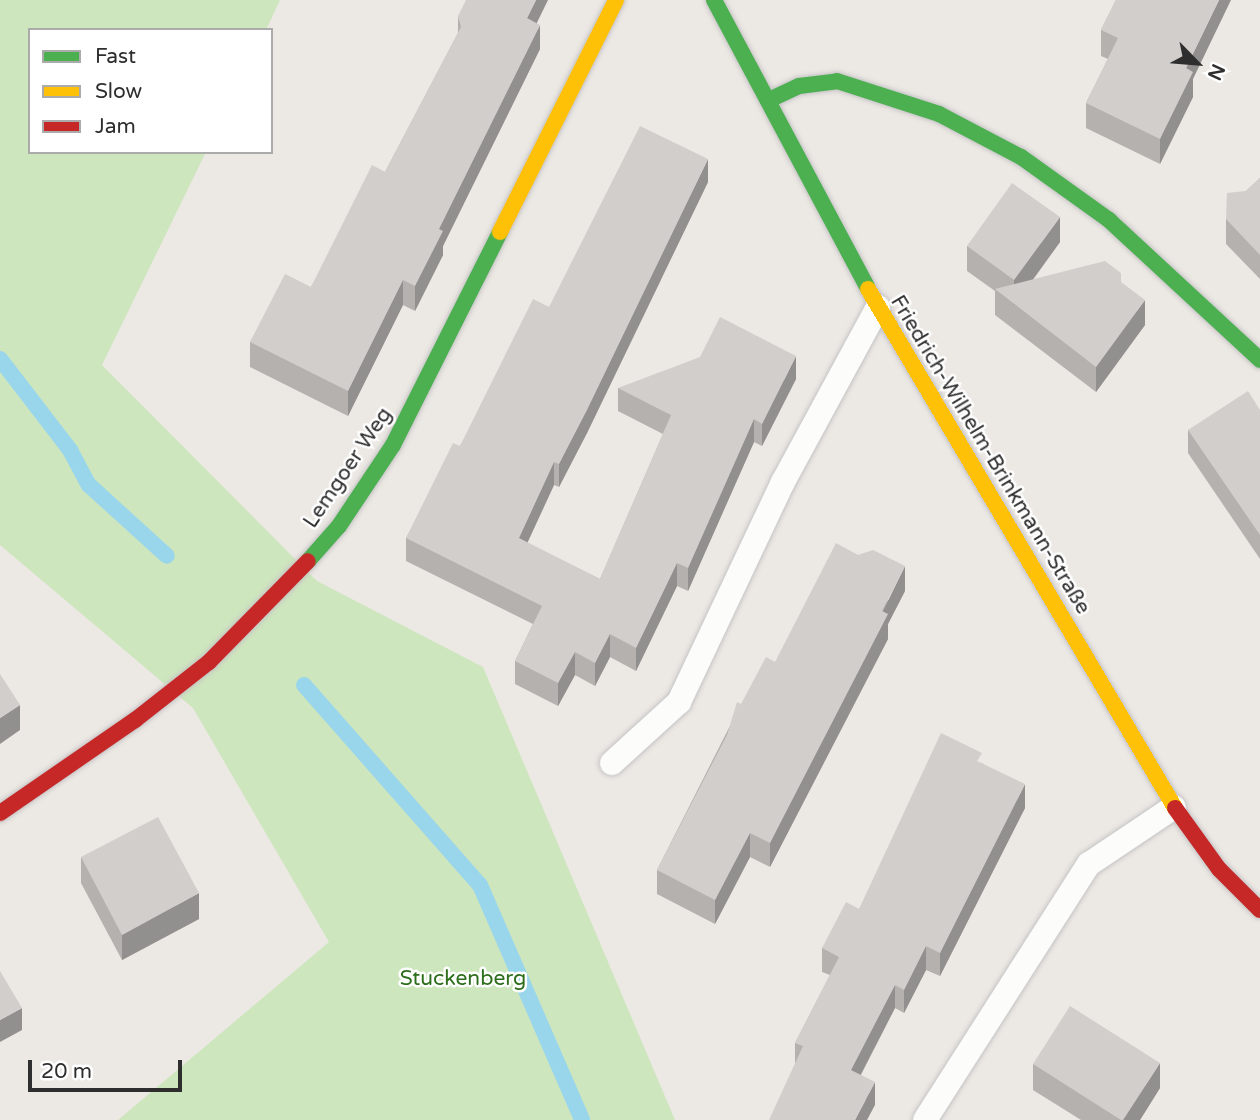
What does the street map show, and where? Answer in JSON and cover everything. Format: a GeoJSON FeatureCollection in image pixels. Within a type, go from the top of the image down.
{"type":"FeatureCollection","features":[{"type":"Feature","properties":{"kind":"street","name":"Lemgoer Weg"},"geometry":{"type":"LineString","coordinates":[[0,813],[135,720],[209,662],[289,583],[339,526],[393,445],[616,0]]}},
{"type":"Feature","properties":{"kind":"street","name":"Friedrich-Wilhelm-Brinkmann-Straße"},"geometry":{"type":"LineString","coordinates":[[715,0],[878,307],[1174,807],[1219,869],[1260,909]]}},
{"type":"Feature","properties":{"kind":"street"},"geometry":{"type":"LineString","coordinates":[[769,100],[799,86],[837,81],[939,114],[1021,158],[1109,220],[1260,360]]}},
{"type":"Feature","properties":{"kind":"lane"},"geometry":{"type":"LineString","coordinates":[[612,763],[679,702],[783,482],[878,307]]}},
{"type":"Feature","properties":{"kind":"lane"},"geometry":{"type":"LineString","coordinates":[[925,1120],[1089,864],[1174,807]]}},
{"type":"Feature","properties":{"kind":"green space","name":"Stuckenberg"},"geometry":{"type":"Polygon","coordinates":[[[0,0],[280,0],[267,28],[28,28],[28,154],[205,154],[102,365],[317,581],[483,667],[675,1120],[118,1120],[329,942],[193,708],[0,545],[0,0]]]}},
{"type":"Feature","properties":{"kind":"building"},"geometry":{"type":"Polygon","coordinates":[[[466,0],[536,0],[527,18],[540,25],[439,229],[443,231],[415,286],[403,280],[348,391],[250,342],[285,274],[311,287],[372,165],[385,172],[461,27],[458,16],[466,0]]]}},
{"type":"Feature","properties":{"kind":"building"},"geometry":{"type":"Polygon","coordinates":[[[1116,0],[1219,0],[1186,68],[1193,72],[1160,139],[1086,103],[1118,38],[1101,30],[1116,0]]]}},
{"type":"Feature","properties":{"kind":"building"},"geometry":{"type":"Polygon","coordinates":[[[640,126],[708,159],[587,410],[559,464],[554,462],[519,538],[600,579],[671,415],[618,388],[700,357],[720,317],[796,356],[762,424],[754,419],[688,568],[677,563],[636,648],[610,634],[595,663],[575,652],[558,683],[515,661],[542,606],[406,538],[453,443],[460,446],[533,299],[549,307],[640,126]]]}},
{"type":"Feature","properties":{"kind":"building"},"geometry":{"type":"Polygon","coordinates":[[[1260,178],[1260,255],[1226,219],[1227,193],[1246,191],[1260,178]]]}},
{"type":"Feature","properties":{"kind":"building"},"geometry":{"type":"Polygon","coordinates":[[[1012,183],[1060,217],[1014,280],[967,246],[1012,183]]]}},
{"type":"Feature","properties":{"kind":"building"},"geometry":{"type":"Polygon","coordinates":[[[1105,261],[1121,273],[1121,282],[1145,300],[1096,367],[995,289],[1105,261]]]}},
{"type":"Feature","properties":{"kind":"building"},"geometry":{"type":"Polygon","coordinates":[[[1248,391],[1260,410],[1260,535],[1188,430],[1248,391]]]}},
{"type":"Feature","properties":{"kind":"building"},"geometry":{"type":"Polygon","coordinates":[[[836,543],[858,555],[873,550],[905,566],[882,611],[888,614],[770,843],[750,833],[715,900],[657,870],[727,735],[737,702],[741,704],[766,657],[775,662],[836,543]]]}},
{"type":"Feature","properties":{"kind":"building"},"geometry":{"type":"Polygon","coordinates":[[[0,674],[20,705],[0,718],[0,674]]]}},
{"type":"Feature","properties":{"kind":"building"},"geometry":{"type":"Polygon","coordinates":[[[941,733],[982,753],[977,761],[1025,784],[940,953],[926,946],[904,990],[895,985],[851,1070],[875,1082],[855,1120],[769,1120],[803,1046],[795,1043],[839,957],[822,948],[846,902],[859,909],[941,733]]]}},
{"type":"Feature","properties":{"kind":"building"},"geometry":{"type":"Polygon","coordinates":[[[158,817],[199,893],[122,935],[81,857],[158,817]]]}},
{"type":"Feature","properties":{"kind":"building"},"geometry":{"type":"Polygon","coordinates":[[[0,971],[22,1008],[0,1020],[0,971]]]}},
{"type":"Feature","properties":{"kind":"building"},"geometry":{"type":"Polygon","coordinates":[[[1070,1006],[1160,1063],[1123,1120],[1033,1064],[1070,1006]]]}},
{"type":"Feature","properties":{"kind":"waterway"},"geometry":{"type":"LineString","coordinates":[[0,359],[70,450],[89,485],[167,556]]}},
{"type":"Feature","properties":{"kind":"waterway"},"geometry":{"type":"LineString","coordinates":[[304,685],[480,885],[582,1120]]}},
{"type":"Feature","properties":{"kind":"traffic: fast"},"geometry":{"type":"LineString","coordinates":[[714,0],[868,289]]}},
{"type":"Feature","properties":{"kind":"traffic: fast"},"geometry":{"type":"LineString","coordinates":[[769,100],[799,86],[837,81],[939,114],[1021,157],[1109,220],[1260,360]]}},
{"type":"Feature","properties":{"kind":"traffic: fast"},"geometry":{"type":"LineString","coordinates":[[308,561],[339,526],[393,445],[500,232]]}},
{"type":"Feature","properties":{"kind":"traffic: slow"},"geometry":{"type":"LineString","coordinates":[[500,232],[616,0]]}},
{"type":"Feature","properties":{"kind":"traffic: slow"},"geometry":{"type":"LineString","coordinates":[[868,289],[1175,808]]}},
{"type":"Feature","properties":{"kind":"traffic: jam"},"geometry":{"type":"LineString","coordinates":[[0,813],[135,720],[209,662],[308,561]]}},
{"type":"Feature","properties":{"kind":"traffic: jam"},"geometry":{"type":"LineString","coordinates":[[1175,808],[1219,869],[1260,910]]}}]}
